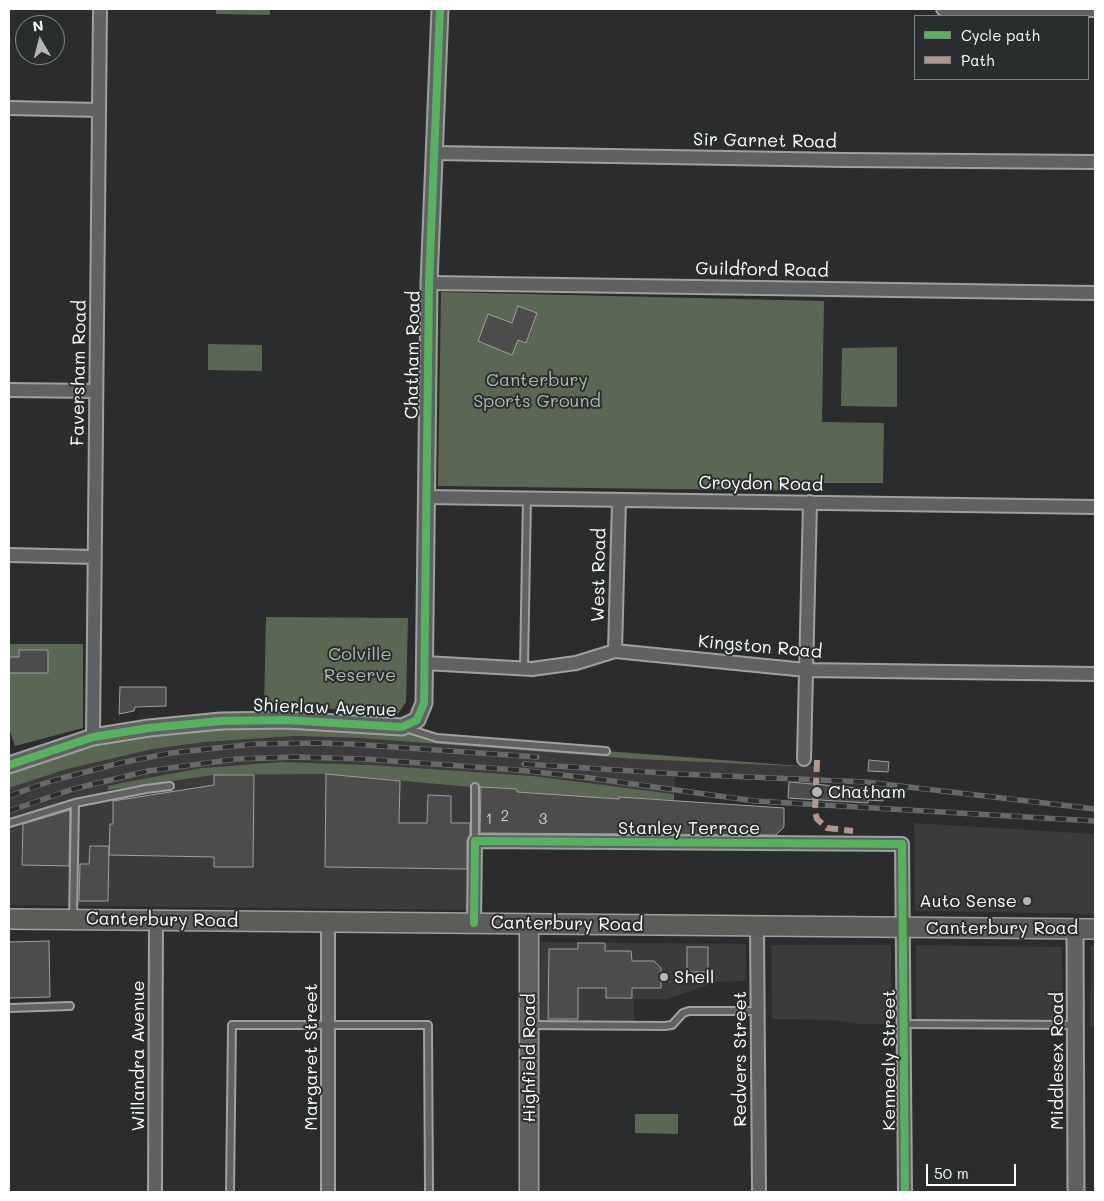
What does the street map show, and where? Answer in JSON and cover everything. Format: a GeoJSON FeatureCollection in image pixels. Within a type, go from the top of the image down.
{"type":"FeatureCollection","features":[{"type":"Feature","properties":{"kind":"main road","name":"Canterbury Road"},"geometry":{"type":"LineString","coordinates":[[9,919],[1095,929]]}},
{"type":"Feature","properties":{"kind":"main road","name":"Highfield Road"},"geometry":{"type":"LineString","coordinates":[[529,924],[529,1192]]}},
{"type":"Feature","properties":{"kind":"street","name":"Faversham Road"},"geometry":{"type":"LineString","coordinates":[[93,737],[100,9]]}},
{"type":"Feature","properties":{"kind":"street","name":"Chatham Road"},"geometry":{"type":"LineString","coordinates":[[424,703],[429,283],[440,9]]}},
{"type":"Feature","properties":{"kind":"street"},"geometry":{"type":"LineString","coordinates":[[943,9],[1095,10]]}},
{"type":"Feature","properties":{"kind":"street"},"geometry":{"type":"LineString","coordinates":[[9,108],[99,110]]}},
{"type":"Feature","properties":{"kind":"street","name":"Sir Garnet Road"},"geometry":{"type":"LineString","coordinates":[[435,153],[1095,162]]}},
{"type":"Feature","properties":{"kind":"street","name":"Guildford Road"},"geometry":{"type":"LineString","coordinates":[[429,283],[1095,293]]}},
{"type":"Feature","properties":{"kind":"street"},"geometry":{"type":"LineString","coordinates":[[9,390],[96,390]]}},
{"type":"Feature","properties":{"kind":"street","name":"Croydon Road"},"geometry":{"type":"LineString","coordinates":[[426,497],[1095,506]]}},
{"type":"Feature","properties":{"kind":"street","name":"West Road"},"geometry":{"type":"LineString","coordinates":[[615,651],[618,500]]}},
{"type":"Feature","properties":{"kind":"street"},"geometry":{"type":"LineString","coordinates":[[804,759],[810,502]]}},
{"type":"Feature","properties":{"kind":"street"},"geometry":{"type":"LineString","coordinates":[[9,555],[95,557]]}},
{"type":"Feature","properties":{"kind":"street","name":"Kingston Road"},"geometry":{"type":"LineString","coordinates":[[425,663],[524,668],[576,663],[615,651],[806,670],[1095,674]]}},
{"type":"Feature","properties":{"kind":"street","name":"Shierlaw Avenue"},"geometry":{"type":"LineString","coordinates":[[9,765],[93,737],[149,728],[222,721],[286,720],[402,727],[417,720],[424,703]]}},
{"type":"Feature","properties":{"kind":"street"},"geometry":{"type":"LineString","coordinates":[[474,923],[475,841]]}},
{"type":"Feature","properties":{"kind":"street","name":"Stanley Terrace"},"geometry":{"type":"LineString","coordinates":[[475,841],[902,844],[903,927]]}},
{"type":"Feature","properties":{"kind":"street","name":"Willandra Avenue"},"geometry":{"type":"LineString","coordinates":[[155,1192],[156,920]]}},
{"type":"Feature","properties":{"kind":"street","name":"Margaret Street"},"geometry":{"type":"LineString","coordinates":[[328,922],[328,1192]]}},
{"type":"Feature","properties":{"kind":"street","name":"Redvers Street"},"geometry":{"type":"LineString","coordinates":[[757,926],[759,1192]]}},
{"type":"Feature","properties":{"kind":"street","name":"Kennealy Street"},"geometry":{"type":"LineString","coordinates":[[903,927],[905,1192]]}},
{"type":"Feature","properties":{"kind":"street","name":"Middlesex Road"},"geometry":{"type":"LineString","coordinates":[[1075,929],[1076,1192]]}},
{"type":"Feature","properties":{"kind":"lane"},"geometry":{"type":"LineString","coordinates":[[524,668],[527,498]]}},
{"type":"Feature","properties":{"kind":"lane"},"geometry":{"type":"LineString","coordinates":[[402,727],[437,738],[606,751]]}},
{"type":"Feature","properties":{"kind":"lane"},"geometry":{"type":"LineString","coordinates":[[10,823],[75,803],[137,790],[170,786]]}},
{"type":"Feature","properties":{"kind":"lane"},"geometry":{"type":"LineString","coordinates":[[475,786],[475,841]]}},
{"type":"Feature","properties":{"kind":"lane"},"geometry":{"type":"LineString","coordinates":[[73,919],[75,803]]}},
{"type":"Feature","properties":{"kind":"lane"},"geometry":{"type":"LineString","coordinates":[[9,1008],[70,1006]]}},
{"type":"Feature","properties":{"kind":"lane"},"geometry":{"type":"LineString","coordinates":[[529,1026],[664,1026],[672,1025],[683,1013],[690,1011],[757,1011]]}},
{"type":"Feature","properties":{"kind":"lane"},"geometry":{"type":"LineString","coordinates":[[904,1024],[1076,1025]]}},
{"type":"Feature","properties":{"kind":"lane"},"geometry":{"type":"LineString","coordinates":[[230,1192],[232,1025],[428,1025],[429,1192]]}},
{"type":"Feature","properties":{"kind":"shaded area"},"geometry":{"type":"Polygon","coordinates":[[[295,736],[359,738],[501,749],[821,767],[821,769],[818,782],[675,777],[674,794],[533,776],[373,765],[281,762],[202,768],[121,783],[108,786],[108,789],[214,775],[326,774],[470,787],[468,910],[9,905],[9,788],[67,769],[153,749],[205,742],[295,736]]]}},
{"type":"Feature","properties":{"kind":"shaded area"},"geometry":{"type":"Polygon","coordinates":[[[914,823],[1095,834],[1095,914],[915,911],[914,823]]]}},
{"type":"Feature","properties":{"kind":"shaded area"},"geometry":{"type":"Polygon","coordinates":[[[541,942],[746,944],[746,981],[716,982],[668,999],[634,999],[634,1026],[540,1025],[541,942]]]}},
{"type":"Feature","properties":{"kind":"shaded area"},"geometry":{"type":"Polygon","coordinates":[[[771,945],[891,945],[891,1024],[860,1024],[832,1020],[772,1019],[771,945]]]}},
{"type":"Feature","properties":{"kind":"shaded area"},"geometry":{"type":"Polygon","coordinates":[[[916,945],[1062,947],[1063,1026],[916,1024],[916,945]]]}},
{"type":"Feature","properties":{"kind":"shaded area"},"geometry":{"type":"Polygon","coordinates":[[[1091,946],[1095,946],[1095,1027],[1090,1027],[1091,946]]]}},
{"type":"Feature","properties":{"kind":"green space"},"geometry":{"type":"Polygon","coordinates":[[[216,9],[270,9],[270,15],[216,14],[216,9]]]}},
{"type":"Feature","properties":{"kind":"green space","name":"Canterbury Sports Ground"},"geometry":{"type":"Polygon","coordinates":[[[441,292],[824,301],[822,422],[884,423],[883,483],[821,483],[821,491],[438,486],[441,292]]]}},
{"type":"Feature","properties":{"kind":"green space"},"geometry":{"type":"Polygon","coordinates":[[[208,344],[262,345],[262,371],[208,370],[208,344]]]}},
{"type":"Feature","properties":{"kind":"green space"},"geometry":{"type":"Polygon","coordinates":[[[897,347],[897,407],[841,406],[842,348],[897,347]]]}},
{"type":"Feature","properties":{"kind":"green space","name":"Colville Reserve"},"geometry":{"type":"Polygon","coordinates":[[[266,617],[408,618],[406,702],[398,714],[264,706],[266,617]]]}},
{"type":"Feature","properties":{"kind":"green space"},"geometry":{"type":"Polygon","coordinates":[[[9,644],[83,644],[83,728],[15,746],[9,728],[9,644]]]}},
{"type":"Feature","properties":{"kind":"green space"},"geometry":{"type":"Polygon","coordinates":[[[236,726],[437,734],[437,738],[814,767],[637,759],[359,738],[295,736],[205,742],[153,749],[67,769],[9,788],[9,770],[102,741],[236,726]]]}},
{"type":"Feature","properties":{"kind":"green space"},"geometry":{"type":"Polygon","coordinates":[[[281,762],[373,765],[533,776],[674,794],[674,800],[619,797],[619,799],[517,792],[517,789],[470,787],[326,774],[214,775],[108,790],[108,786],[202,768],[281,762]]]}},
{"type":"Feature","properties":{"kind":"green space"},"geometry":{"type":"Polygon","coordinates":[[[635,1114],[678,1114],[678,1134],[635,1133],[635,1114]]]}},
{"type":"Feature","properties":{"kind":"building"},"geometry":{"type":"Polygon","coordinates":[[[518,306],[537,313],[526,343],[518,340],[512,355],[478,341],[488,314],[512,323],[518,306]]]}},
{"type":"Feature","properties":{"kind":"building"},"geometry":{"type":"Polygon","coordinates":[[[19,650],[48,650],[48,673],[9,673],[9,657],[19,657],[19,650]]]}},
{"type":"Feature","properties":{"kind":"building"},"geometry":{"type":"Polygon","coordinates":[[[120,687],[166,687],[166,706],[135,707],[134,711],[119,714],[120,687]]]}},
{"type":"Feature","properties":{"kind":"building"},"geometry":{"type":"Polygon","coordinates":[[[869,760],[889,762],[888,772],[868,771],[869,760]]]}},
{"type":"Feature","properties":{"kind":"building"},"geometry":{"type":"Polygon","coordinates":[[[326,774],[400,781],[399,823],[427,823],[428,795],[451,796],[451,823],[470,823],[470,834],[467,841],[467,869],[325,867],[326,774]]]}},
{"type":"Feature","properties":{"kind":"building"},"geometry":{"type":"Polygon","coordinates":[[[214,775],[254,775],[253,867],[214,867],[214,857],[109,855],[110,824],[113,824],[113,801],[214,785],[214,775]]]}},
{"type":"Feature","properties":{"kind":"building"},"geometry":{"type":"Polygon","coordinates":[[[789,782],[883,790],[883,801],[868,800],[868,803],[788,798],[789,782]]]}},
{"type":"Feature","properties":{"kind":"building"},"geometry":{"type":"Polygon","coordinates":[[[481,787],[517,789],[517,792],[784,808],[784,827],[776,835],[480,833],[481,787]]]}},
{"type":"Feature","properties":{"kind":"building"},"geometry":{"type":"Polygon","coordinates":[[[70,810],[69,866],[22,865],[23,824],[70,810]]]}},
{"type":"Feature","properties":{"kind":"building"},"geometry":{"type":"Polygon","coordinates":[[[90,846],[109,846],[108,901],[79,901],[80,864],[89,864],[90,846]]]}},
{"type":"Feature","properties":{"kind":"building"},"geometry":{"type":"Polygon","coordinates":[[[49,941],[50,997],[9,998],[9,942],[49,941]]]}},
{"type":"Feature","properties":{"kind":"building"},"geometry":{"type":"Polygon","coordinates":[[[578,943],[605,943],[605,951],[631,951],[632,961],[654,961],[661,968],[661,988],[632,988],[632,998],[606,998],[606,988],[578,988],[578,1019],[548,1019],[549,949],[578,949],[578,943]]]}},
{"type":"Feature","properties":{"kind":"building"},"geometry":{"type":"Polygon","coordinates":[[[687,947],[708,947],[708,972],[687,972],[687,947]]]}},
{"type":"Feature","properties":{"kind":"railway"},"geometry":{"type":"LineString","coordinates":[[9,796],[51,781],[120,763],[171,753],[254,744],[350,744],[537,757]]}},
{"type":"Feature","properties":{"kind":"railway"},"geometry":{"type":"LineString","coordinates":[[9,811],[73,789],[148,771],[236,759],[296,757],[364,759],[518,770],[755,801],[1095,821]]}},
{"type":"Feature","properties":{"kind":"railway"},"geometry":{"type":"LineString","coordinates":[[524,764],[680,774],[866,782],[1095,809]]}},
{"type":"Feature","properties":{"kind":"marked path"},"geometry":{"type":"LineString","coordinates":[[817,760],[815,812],[817,819],[827,828],[853,831]]}},
{"type":"Feature","properties":{"kind":"cycle path"},"geometry":{"type":"LineString","coordinates":[[9,765],[93,737],[149,728],[221,721],[286,720],[402,727],[417,720],[424,703],[429,283],[440,9]]}},
{"type":"Feature","properties":{"kind":"cycle path"},"geometry":{"type":"LineString","coordinates":[[474,923],[475,841],[902,844],[905,1192]]}},
{"type":"Feature","properties":{"kind":"place","name":"Chatham"},"geometry":{"type":"Point","coordinates":[817,792]}},
{"type":"Feature","properties":{"kind":"place","name":"Auto Sense"},"geometry":{"type":"Point","coordinates":[1027,901]}},
{"type":"Feature","properties":{"kind":"place","name":"Shell"},"geometry":{"type":"Point","coordinates":[664,977]}}]}
